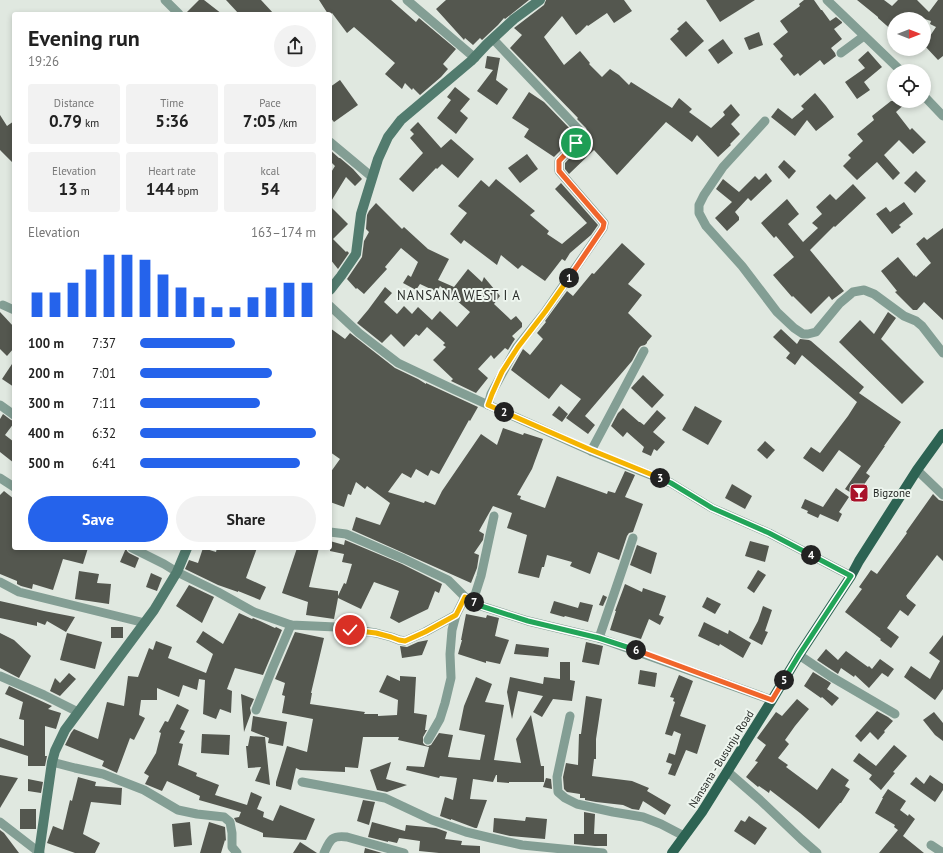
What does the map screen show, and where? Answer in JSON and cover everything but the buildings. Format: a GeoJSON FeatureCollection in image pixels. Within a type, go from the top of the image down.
{"type":"FeatureCollection","features":[{"type":"Feature","properties":{"kind":"main road","name":"Nansana - Busunju Road"},"geometry":{"type":"LineString","coordinates":[[672,853],[702,812],[728,772],[799,655],[851,576],[917,470],[943,434]]}},
{"type":"Feature","properties":{"kind":"street"},"geometry":{"type":"LineString","coordinates":[[165,0],[177,12]]}},
{"type":"Feature","properties":{"kind":"street"},"geometry":{"type":"LineString","coordinates":[[407,0],[475,58]]}},
{"type":"Feature","properties":{"kind":"street"},"geometry":{"type":"LineString","coordinates":[[332,287],[356,254],[360,214],[378,159],[388,137],[401,120],[475,58],[514,19],[540,0]]}},
{"type":"Feature","properties":{"kind":"street"},"geometry":{"type":"LineString","coordinates":[[827,0],[894,64]]}},
{"type":"Feature","properties":{"kind":"street"},"geometry":{"type":"LineString","coordinates":[[842,53],[864,36]]}},
{"type":"Feature","properties":{"kind":"street"},"geometry":{"type":"LineString","coordinates":[[488,405],[502,372],[518,347],[545,312],[600,234],[604,223],[559,171],[559,161],[583,136],[493,39]]}},
{"type":"Feature","properties":{"kind":"street"},"geometry":{"type":"LineString","coordinates":[[931,103],[943,116]]}},
{"type":"Feature","properties":{"kind":"street"},"geometry":{"type":"LineString","coordinates":[[765,121],[723,167],[704,195],[699,205],[699,213],[706,226],[742,266],[777,312],[794,328],[803,334],[816,332],[840,303],[853,292],[864,290],[874,294],[904,316],[916,321],[922,326],[943,354]]}},
{"type":"Feature","properties":{"kind":"street"},"geometry":{"type":"LineString","coordinates":[[332,144],[372,177]]}},
{"type":"Feature","properties":{"kind":"street"},"geometry":{"type":"LineString","coordinates":[[3,305],[12,309]]}},
{"type":"Feature","properties":{"kind":"street"},"geometry":{"type":"LineString","coordinates":[[332,308],[359,333],[398,363],[488,405],[671,483],[712,508],[769,533],[851,576]]}},
{"type":"Feature","properties":{"kind":"street"},"geometry":{"type":"LineString","coordinates":[[591,450],[644,351]]}},
{"type":"Feature","properties":{"kind":"street"},"geometry":{"type":"LineString","coordinates":[[0,405],[12,414]]}},
{"type":"Feature","properties":{"kind":"street"},"geometry":{"type":"LineString","coordinates":[[917,470],[943,495]]}},
{"type":"Feature","properties":{"kind":"street"},"geometry":{"type":"LineString","coordinates":[[0,478],[12,486]]}},
{"type":"Feature","properties":{"kind":"street"},"geometry":{"type":"LineString","coordinates":[[136,550],[254,612],[291,625],[336,627],[376,633],[405,641],[456,615],[469,599],[481,576],[494,516]]}},
{"type":"Feature","properties":{"kind":"street"},"geometry":{"type":"LineString","coordinates":[[332,532],[346,534],[448,580],[469,599],[481,606],[528,621],[599,638],[772,700]]}},
{"type":"Feature","properties":{"kind":"street"},"geometry":{"type":"LineString","coordinates":[[599,638],[632,538]]}},
{"type":"Feature","properties":{"kind":"street"},"geometry":{"type":"LineString","coordinates":[[39,853],[52,762],[60,740],[65,730],[78,712],[154,610],[177,572],[186,550]]}},
{"type":"Feature","properties":{"kind":"street"},"geometry":{"type":"LineString","coordinates":[[0,582],[19,592],[145,623]]}},
{"type":"Feature","properties":{"kind":"street"},"geometry":{"type":"LineString","coordinates":[[428,740],[440,720],[446,703],[451,678],[450,654],[452,630],[456,615]]}},
{"type":"Feature","properties":{"kind":"street"},"geometry":{"type":"LineString","coordinates":[[256,710],[291,625]]}},
{"type":"Feature","properties":{"kind":"street"},"geometry":{"type":"LineString","coordinates":[[799,655],[830,676],[895,714]]}},
{"type":"Feature","properties":{"kind":"street"},"geometry":{"type":"LineString","coordinates":[[0,676],[78,712]]}},
{"type":"Feature","properties":{"kind":"street"},"geometry":{"type":"LineString","coordinates":[[570,716],[557,776],[558,792],[565,798],[577,804],[643,817],[661,824],[684,836]]}},
{"type":"Feature","properties":{"kind":"street"},"geometry":{"type":"LineString","coordinates":[[52,762],[103,774],[144,790],[178,810],[224,817],[230,822],[232,847],[237,853]]}},
{"type":"Feature","properties":{"kind":"street"},"geometry":{"type":"LineString","coordinates":[[728,772],[817,853]]}},
{"type":"Feature","properties":{"kind":"street"},"geometry":{"type":"LineString","coordinates":[[302,782],[385,798],[432,820],[466,832],[491,838],[522,845],[603,853]]}},
{"type":"Feature","properties":{"kind":"street"},"geometry":{"type":"LineString","coordinates":[[0,822],[39,853]]}},
{"type":"Feature","properties":{"kind":"street"},"geometry":{"type":"LineString","coordinates":[[324,853],[331,839],[340,836],[404,853]]}},
{"type":"Feature","properties":{"kind":"street"},"geometry":{"type":"LineString","coordinates":[[931,844],[943,852]]}},
{"type":"Feature","properties":{"kind":"place","name":"Bigzone"},"geometry":{"type":"Point","coordinates":[859,493]}},
{"type":"Feature","properties":{"kind":"district","name":"NANSANA WEST I A"},"geometry":{"type":"Point","coordinates":[459,295]}},
{"type":"Feature","properties":{"kind":"route"},"geometry":{"type":"LineString","coordinates":[[350,630],[376,633],[405,641],[456,615],[465,597],[481,606],[528,621],[618,644],[772,700],[799,655],[851,576],[769,533],[712,508],[671,483],[488,405],[502,372],[518,347],[545,312],[603,228],[604,223],[565,180],[559,171],[559,161],[576,143]]}}]}
